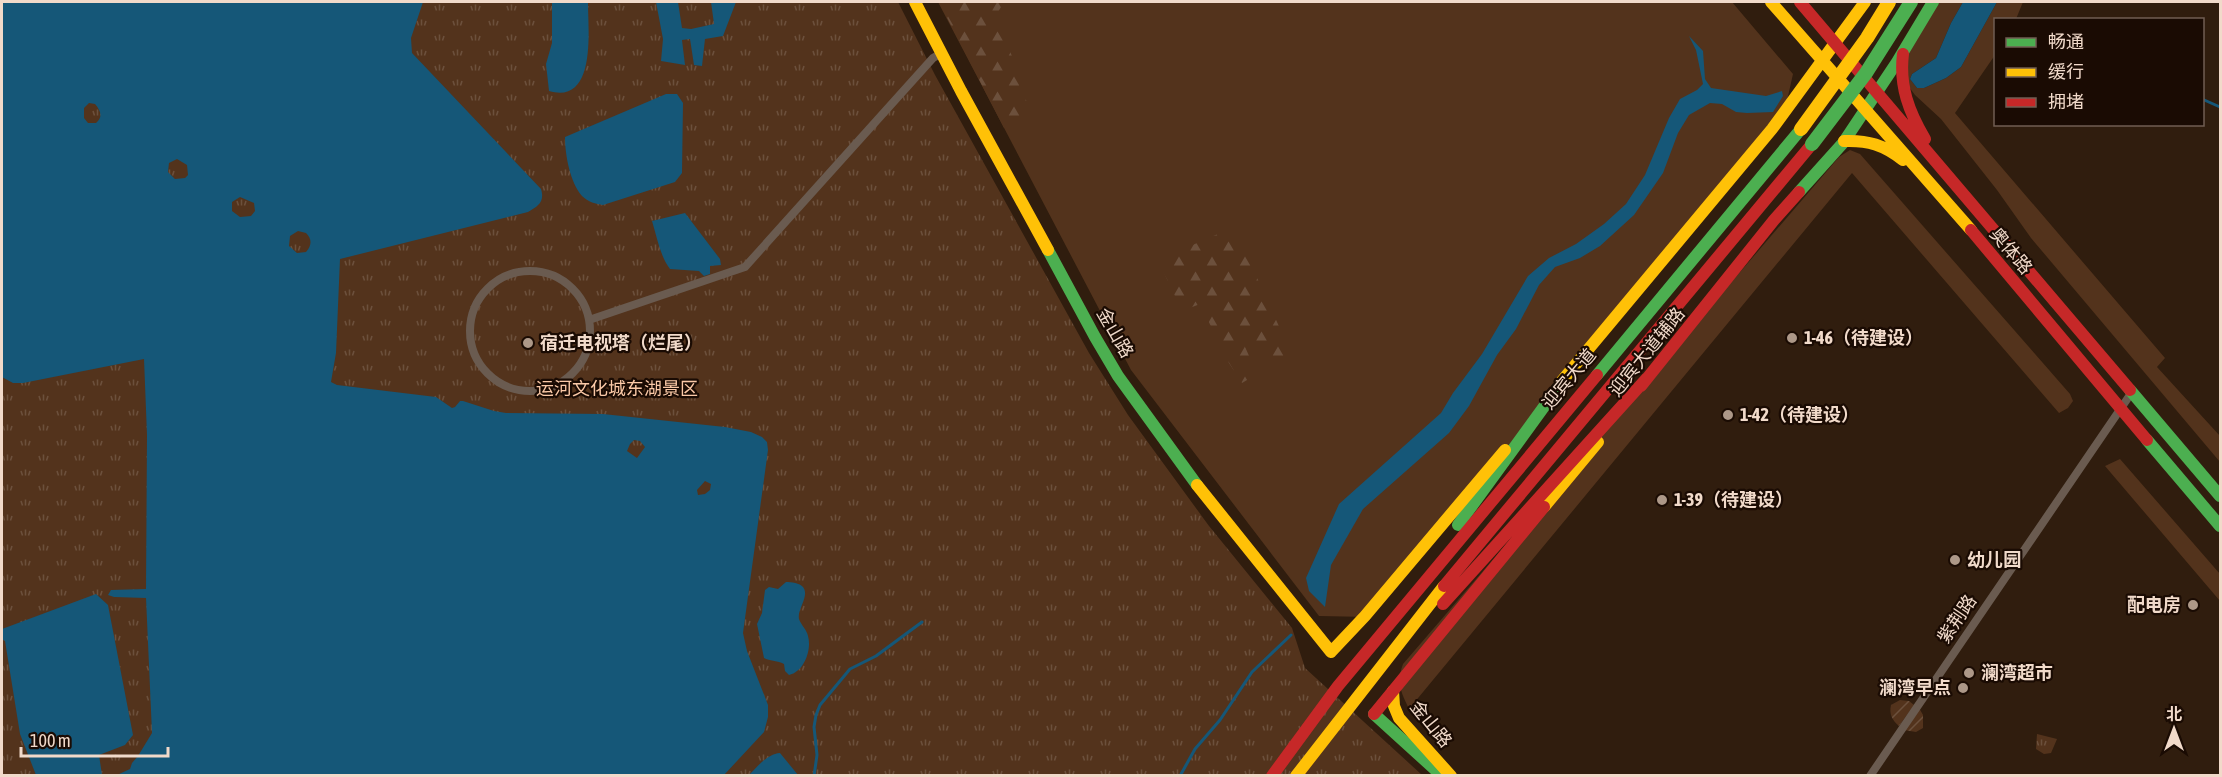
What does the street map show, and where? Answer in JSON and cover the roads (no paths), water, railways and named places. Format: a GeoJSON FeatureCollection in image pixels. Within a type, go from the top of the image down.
{"type":"FeatureCollection","features":[{"type":"Feature","properties":{"kind":"main road","name":"金山路"},"geometry":{"type":"LineString","coordinates":[[915,2],[940,54],[1096,338],[1129,393],[1178,461],[1331,652],[1373,607],[1567,375]]}},
{"type":"Feature","properties":{"kind":"main road","name":"奥体路"},"geometry":{"type":"LineString","coordinates":[[1771,2],[1824,59],[1929,181],[2220,526]]}},
{"type":"Feature","properties":{"kind":"main road","name":"奥体路"},"geometry":{"type":"LineString","coordinates":[[1800,2],[2220,496]]}},
{"type":"Feature","properties":{"kind":"main road"},"geometry":{"type":"LineString","coordinates":[[1299,737],[1338,675],[1461,522],[1567,375],[1772,129],[1865,2]]}},
{"type":"Feature","properties":{"kind":"main road","name":"迎宾大道"},"geometry":{"type":"LineString","coordinates":[[1272,776],[1338,686],[1801,129],[1867,38],[1889,2]]}},
{"type":"Feature","properties":{"kind":"main road","name":"迎宾大道"},"geometry":{"type":"LineString","coordinates":[[1296,776],[1433,600],[1812,144],[1866,72],[1911,2]]}},
{"type":"Feature","properties":{"kind":"main road","name":"迎宾大道辅路"},"geometry":{"type":"LineString","coordinates":[[1374,714],[1607,432],[1647,378],[1774,220],[1844,141],[1904,51],[1933,2]]}},
{"type":"Feature","properties":{"kind":"main road"},"geometry":{"type":"LineString","coordinates":[[1904,51],[1900,69],[1904,94],[1914,120],[1942,168]]}},
{"type":"Feature","properties":{"kind":"main road"},"geometry":{"type":"LineString","coordinates":[[1844,141],[1868,141],[1885,145],[1929,181]]}},
{"type":"Feature","properties":{"kind":"main road"},"geometry":{"type":"LineString","coordinates":[[1324,739],[1385,672],[1495,543],[1592,441],[1647,378]]}},
{"type":"Feature","properties":{"kind":"main road","name":"金山路"},"geometry":{"type":"LineString","coordinates":[[1393,691],[1394,706],[1400,718],[1451,776]]}},
{"type":"Feature","properties":{"kind":"main road","name":"金山路"},"geometry":{"type":"LineString","coordinates":[[1374,714],[1442,776]]}},
{"type":"Feature","properties":{"kind":"street"},"geometry":{"type":"LineString","coordinates":[[589,320],[745,267],[933,58],[940,54]]}},
{"type":"Feature","properties":{"kind":"street"},"geometry":{"type":"LineString","coordinates":[[535,271],[554,276],[577,294],[583,302],[589,320],[590,339],[585,356],[575,372],[561,383],[543,390],[525,392],[507,388],[491,378],[478,364],[471,348],[469,328],[473,309],[483,292],[498,280],[516,272],[535,271]]}},
{"type":"Feature","properties":{"kind":"street","name":"紫荆路"},"geometry":{"type":"LineString","coordinates":[[1870,776],[2132,392]]}},
{"type":"Feature","properties":{"kind":"water"},"geometry":{"type":"Polygon","coordinates":[[[2,2],[423,2],[411,38],[412,53],[541,189],[542,197],[538,206],[528,212],[340,259],[336,353],[331,382],[337,385],[436,397],[452,408],[463,401],[506,413],[603,414],[725,427],[751,432],[762,437],[767,442],[768,450],[743,633],[747,651],[768,705],[764,732],[724,775],[117,775],[130,769],[152,733],[146,598],[108,595],[111,590],[146,589],[147,435],[144,359],[23,383],[13,383],[2,377],[2,2]],[[89,103],[84,108],[84,118],[88,123],[96,123],[100,114],[95,104],[89,103]],[[177,159],[169,163],[168,172],[175,179],[185,178],[188,175],[187,165],[177,159]],[[240,197],[232,202],[232,211],[240,217],[251,216],[255,211],[254,203],[240,197]],[[298,231],[290,236],[289,246],[297,253],[306,252],[310,242],[306,233],[298,231]],[[634,440],[627,451],[637,458],[645,447],[640,441],[634,440]],[[705,481],[697,490],[698,495],[710,490],[711,484],[705,481]]]}},
{"type":"Feature","properties":{"kind":"water"},"geometry":{"type":"Polygon","coordinates":[[[552,2],[588,2],[589,29],[586,62],[582,76],[575,87],[564,92],[549,91],[546,64],[552,43],[552,2]]]}},
{"type":"Feature","properties":{"kind":"water"},"geometry":{"type":"Polygon","coordinates":[[[656,2],[678,2],[682,28],[691,29],[714,24],[711,2],[736,2],[723,36],[705,39],[702,66],[694,65],[690,39],[682,40],[685,65],[661,61],[663,39],[656,2]]]}},
{"type":"Feature","properties":{"kind":"water"},"geometry":{"type":"Polygon","coordinates":[[[1963,2],[1997,2],[1961,67],[1946,78],[1924,88],[1917,88],[1910,79],[1912,74],[1936,58],[1963,2]]]}},
{"type":"Feature","properties":{"kind":"water"},"geometry":{"type":"Polygon","coordinates":[[[1689,36],[1703,51],[1705,79],[1711,88],[1766,96],[1782,91],[1783,96],[1773,112],[1736,112],[1722,104],[1710,103],[1689,115],[1678,133],[1663,173],[1634,215],[1600,246],[1580,258],[1555,267],[1539,285],[1516,329],[1497,355],[1469,406],[1449,433],[1363,509],[1331,565],[1325,607],[1309,591],[1306,578],[1339,504],[1441,413],[1482,354],[1528,276],[1549,258],[1576,244],[1604,224],[1626,204],[1645,175],[1669,118],[1680,99],[1703,84],[1696,50],[1689,36]]]}},
{"type":"Feature","properties":{"kind":"water"},"geometry":{"type":"Polygon","coordinates":[[[666,94],[677,94],[683,103],[682,173],[675,182],[603,205],[584,198],[571,176],[565,137],[666,94]]]}},
{"type":"Feature","properties":{"kind":"water"},"geometry":{"type":"Polygon","coordinates":[[[685,213],[720,259],[721,265],[710,266],[710,274],[704,276],[699,271],[670,269],[661,252],[652,221],[685,213]]]}},
{"type":"Feature","properties":{"kind":"water"},"geometry":{"type":"Polygon","coordinates":[[[786,582],[800,585],[805,591],[799,619],[809,642],[808,654],[803,665],[789,675],[785,671],[784,664],[764,658],[757,624],[762,613],[765,590],[769,587],[778,589],[786,582]]]}},
{"type":"Feature","properties":{"kind":"water"},"geometry":{"type":"Polygon","coordinates":[[[96,594],[108,605],[133,735],[125,745],[99,755],[102,775],[36,775],[20,734],[2,629],[96,594]]]}},
{"type":"Feature","properties":{"kind":"water"},"geometry":{"type":"Polygon","coordinates":[[[780,753],[798,775],[749,775],[767,758],[780,753]]]}},
{"type":"Feature","properties":{"kind":"waterway"},"geometry":{"type":"LineString","coordinates":[[2204,100],[2220,107]]}},
{"type":"Feature","properties":{"kind":"waterway"},"geometry":{"type":"LineString","coordinates":[[814,776],[817,755],[814,727],[820,705],[850,669],[876,656],[922,622]]}},
{"type":"Feature","properties":{"kind":"waterway"},"geometry":{"type":"LineString","coordinates":[[1180,776],[1195,749],[1220,720],[1252,672],[1291,635]]}},
{"type":"Feature","properties":{"kind":"place","name":"1-46（待建设）"},"geometry":{"type":"Point","coordinates":[1792,338]}},
{"type":"Feature","properties":{"kind":"place","name":"宿迁电视塔（烂尾）"},"geometry":{"type":"Point","coordinates":[528,343]}},
{"type":"Feature","properties":{"kind":"place","name":"1-42（待建设）"},"geometry":{"type":"Point","coordinates":[1728,415]}},
{"type":"Feature","properties":{"kind":"place","name":"1-39（待建设）"},"geometry":{"type":"Point","coordinates":[1662,500]}},
{"type":"Feature","properties":{"kind":"place","name":"幼儿园"},"geometry":{"type":"Point","coordinates":[1955,560]}},
{"type":"Feature","properties":{"kind":"place","name":"配电房"},"geometry":{"type":"Point","coordinates":[2193,605]}},
{"type":"Feature","properties":{"kind":"place","name":"澜湾超市"},"geometry":{"type":"Point","coordinates":[1969,673]}},
{"type":"Feature","properties":{"kind":"place","name":"澜湾早点"},"geometry":{"type":"Point","coordinates":[1963,688]}},
{"type":"Feature","properties":{"kind":"park label","name":"运河文化城东湖景区"},"geometry":{"type":"Point","coordinates":[617,389]}}]}
